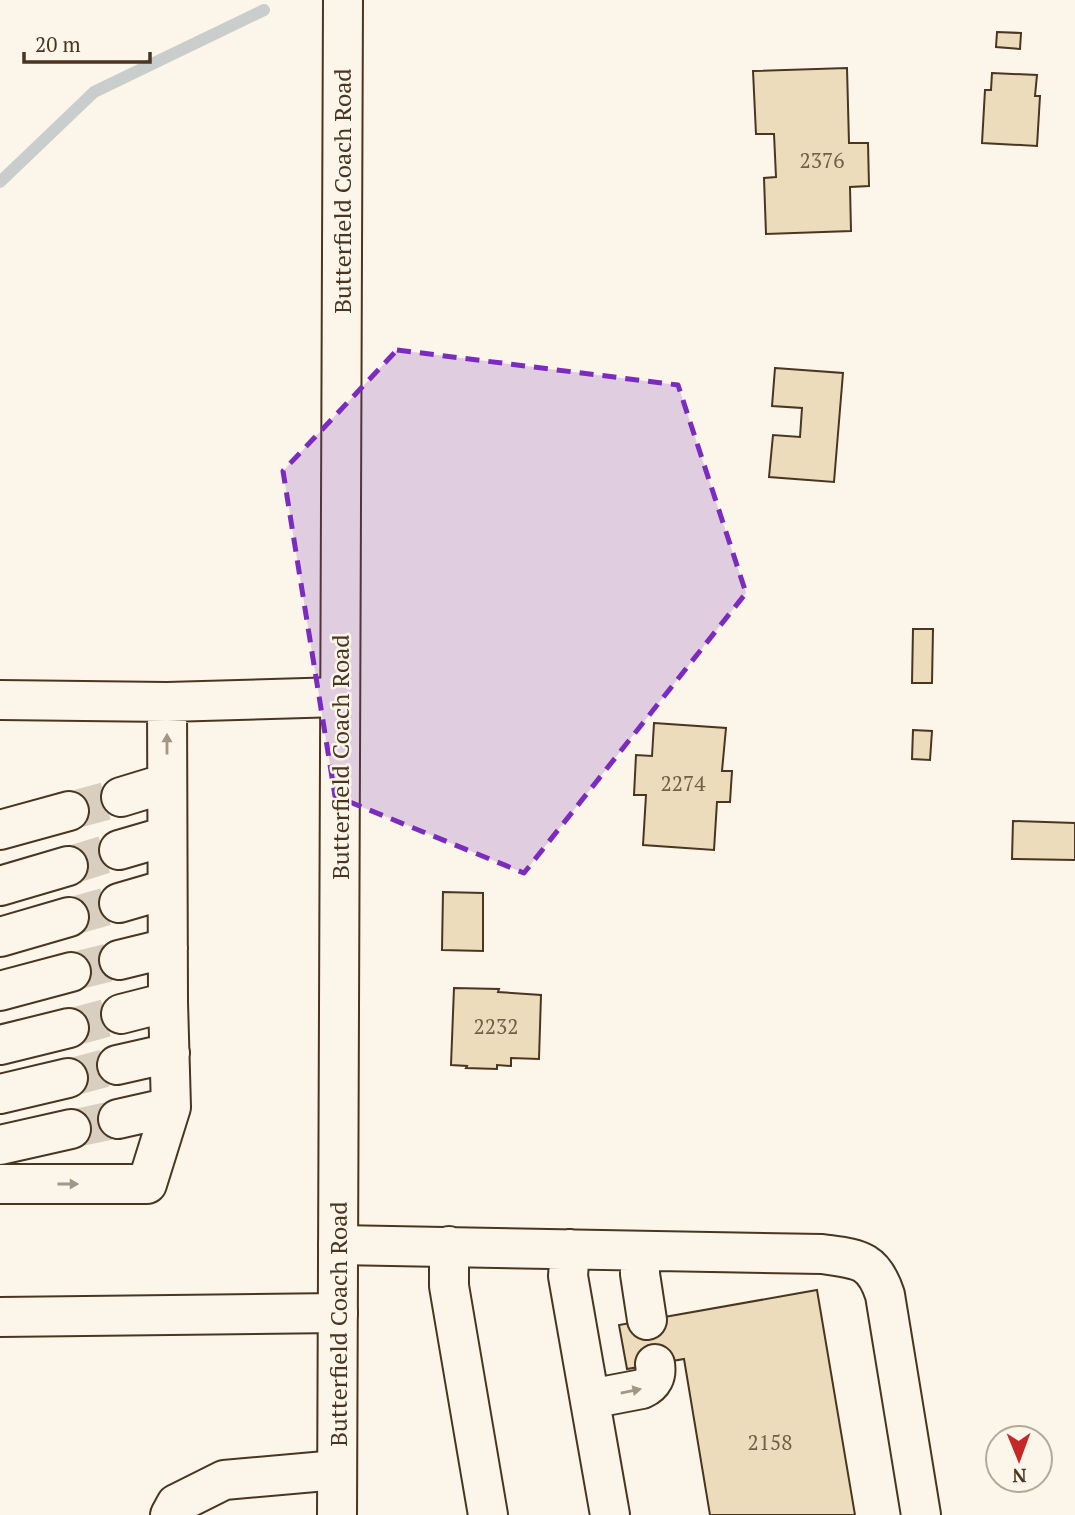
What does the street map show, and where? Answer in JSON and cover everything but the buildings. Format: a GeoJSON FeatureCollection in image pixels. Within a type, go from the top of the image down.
{"type":"FeatureCollection","features":[{"type":"Feature","properties":{"kind":"main road","name":"Butterfield Coach Road"},"geometry":{"type":"LineString","coordinates":[[337,1515],[343,0]]}},
{"type":"Feature","properties":{"kind":"main road"},"geometry":{"type":"LineString","coordinates":[[0,700],[167,702],[340,697]]}},
{"type":"Feature","properties":{"kind":"main road"},"geometry":{"type":"LineString","coordinates":[[0,1184],[147,1184],[171,1107],[167,702]]}},
{"type":"Feature","properties":{"kind":"main road"},"geometry":{"type":"LineString","coordinates":[[121,797],[167,783]]}},
{"type":"Feature","properties":{"kind":"main road"},"geometry":{"type":"LineString","coordinates":[[0,830],[69,811]]}},
{"type":"Feature","properties":{"kind":"main road"},"geometry":{"type":"LineString","coordinates":[[119,850],[167,836]]}},
{"type":"Feature","properties":{"kind":"main road"},"geometry":{"type":"LineString","coordinates":[[0,886],[68,866]]}},
{"type":"Feature","properties":{"kind":"main road"},"geometry":{"type":"LineString","coordinates":[[119,903],[167,889]]}},
{"type":"Feature","properties":{"kind":"main road"},"geometry":{"type":"LineString","coordinates":[[0,937],[69,917]]}},
{"type":"Feature","properties":{"kind":"main road"},"geometry":{"type":"LineString","coordinates":[[119,960],[168,947]]}},
{"type":"Feature","properties":{"kind":"main road"},"geometry":{"type":"LineString","coordinates":[[0,990],[71,972]]}},
{"type":"Feature","properties":{"kind":"main road"},"geometry":{"type":"LineString","coordinates":[[121,1014],[168,1002]]}},
{"type":"Feature","properties":{"kind":"main road"},"geometry":{"type":"LineString","coordinates":[[0,1045],[69,1028]]}},
{"type":"Feature","properties":{"kind":"main road"},"geometry":{"type":"LineString","coordinates":[[117,1065],[170,1053]]}},
{"type":"Feature","properties":{"kind":"main road"},"geometry":{"type":"LineString","coordinates":[[0,1094],[68,1078]]}},
{"type":"Feature","properties":{"kind":"main road"},"geometry":{"type":"LineString","coordinates":[[118,1119],[171,1107]]}},
{"type":"Feature","properties":{"kind":"main road"},"geometry":{"type":"LineString","coordinates":[[0,1145],[71,1129]]}},
{"type":"Feature","properties":{"kind":"main road"},"geometry":{"type":"LineString","coordinates":[[338,1245],[822,1254],[866,1264],[880,1279],[885,1295],[921,1515]]}},
{"type":"Feature","properties":{"kind":"main road"},"geometry":{"type":"LineString","coordinates":[[449,1246],[449,1286],[488,1515]]}},
{"type":"Feature","properties":{"kind":"main road"},"geometry":{"type":"LineString","coordinates":[[570,1249],[568,1276],[610,1515]]}},
{"type":"Feature","properties":{"kind":"main road"},"geometry":{"type":"LineString","coordinates":[[640,1251],[640,1275],[647,1320]]}},
{"type":"Feature","properties":{"kind":"main road"},"geometry":{"type":"LineString","coordinates":[[0,1317],[338,1313]]}},
{"type":"Feature","properties":{"kind":"main road"},"geometry":{"type":"LineString","coordinates":[[590,1399],[649,1386],[657,1372],[655,1364]]}},
{"type":"Feature","properties":{"kind":"main road"},"geometry":{"type":"LineString","coordinates":[[170,1515],[176,1504],[224,1480],[337,1470]]}},
{"type":"Feature","properties":{"kind":"highlighted area"},"geometry":{"type":"Polygon","coordinates":[[[397,350],[678,385],[746,593],[524,873],[335,796],[283,471],[397,350]]]}},
{"type":"Feature","properties":{"kind":"waterway"},"geometry":{"type":"LineString","coordinates":[[0,182],[94,92],[264,10]]}},
{"type":"Feature","properties":{"kind":"tunnel"},"geometry":{"type":"LineString","coordinates":[[69,811],[121,797]]}},
{"type":"Feature","properties":{"kind":"tunnel"},"geometry":{"type":"LineString","coordinates":[[68,866],[119,850]]}},
{"type":"Feature","properties":{"kind":"tunnel"},"geometry":{"type":"LineString","coordinates":[[69,917],[119,903]]}},
{"type":"Feature","properties":{"kind":"tunnel"},"geometry":{"type":"LineString","coordinates":[[71,972],[119,960]]}},
{"type":"Feature","properties":{"kind":"tunnel"},"geometry":{"type":"LineString","coordinates":[[69,1028],[121,1014]]}},
{"type":"Feature","properties":{"kind":"tunnel"},"geometry":{"type":"LineString","coordinates":[[68,1078],[117,1065]]}},
{"type":"Feature","properties":{"kind":"tunnel"},"geometry":{"type":"LineString","coordinates":[[71,1129],[118,1119]]}}]}
